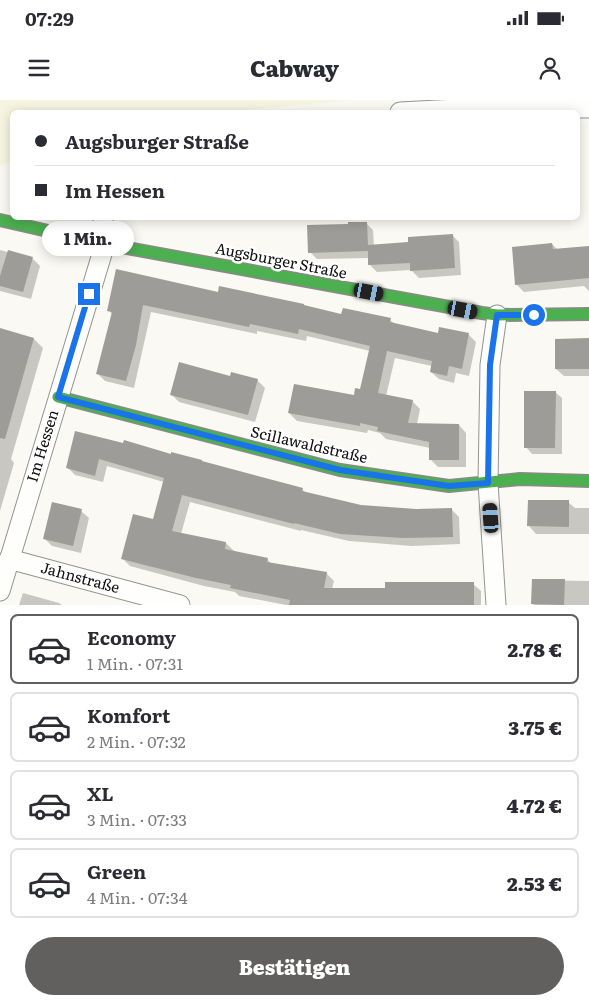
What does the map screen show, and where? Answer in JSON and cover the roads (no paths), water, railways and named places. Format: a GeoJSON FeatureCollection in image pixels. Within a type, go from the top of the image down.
{"type":"FeatureCollection","features":[{"type":"Feature","properties":{"kind":"street"},"geometry":{"type":"LineString","coordinates":[[438,110],[475,108],[589,108]]}},
{"type":"Feature","properties":{"kind":"street","name":"Augsburger Straße"},"geometry":{"type":"LineString","coordinates":[[0,220],[105,244],[497,315],[589,314]]}},
{"type":"Feature","properties":{"kind":"street"},"geometry":{"type":"LineString","coordinates":[[103,220],[105,244]]}},
{"type":"Feature","properties":{"kind":"street","name":"Im Hessen"},"geometry":{"type":"LineString","coordinates":[[0,591],[105,244]]}},
{"type":"Feature","properties":{"kind":"street"},"geometry":{"type":"LineString","coordinates":[[496,605],[488,483],[490,365],[497,315]]}},
{"type":"Feature","properties":{"kind":"street","name":"Scillawaldstraße"},"geometry":{"type":"LineString","coordinates":[[58,397],[340,470],[449,486],[520,479],[589,481]]}},
{"type":"Feature","properties":{"kind":"street","name":"Jahnstraße"},"geometry":{"type":"LineString","coordinates":[[9,559],[180,605]]}}]}
